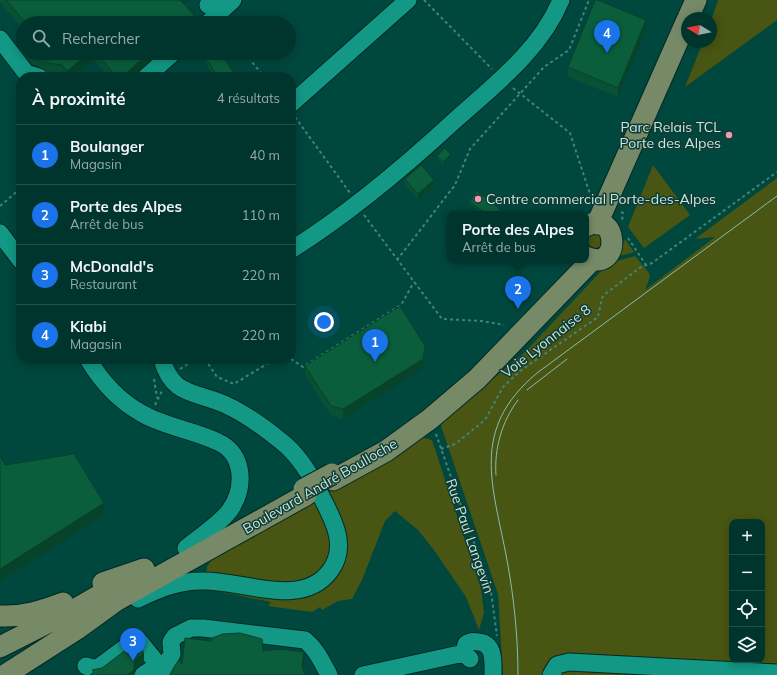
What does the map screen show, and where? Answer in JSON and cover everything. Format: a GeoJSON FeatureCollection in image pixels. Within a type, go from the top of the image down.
{"type":"FeatureCollection","features":[{"type":"Feature","properties":{"kind":"main road","name":"Boulevard André Boulloche"},"geometry":{"type":"LineString","coordinates":[[690,12],[696,0]]}},
{"type":"Feature","properties":{"kind":"main road"},"geometry":{"type":"LineString","coordinates":[[701,12],[706,0]]}},
{"type":"Feature","properties":{"kind":"main road","name":"Boulevard André Boulloche"},"geometry":{"type":"LineString","coordinates":[[589,259],[605,257],[610,251],[613,239],[609,225],[681,35]]}},
{"type":"Feature","properties":{"kind":"main road","name":"Boulevard André Boulloche"},"geometry":{"type":"LineString","coordinates":[[609,225],[668,96],[687,48]]}},
{"type":"Feature","properties":{"kind":"main road","name":"Boulevard André Boulloche"},"geometry":{"type":"LineString","coordinates":[[12,673],[117,600],[332,477],[386,451],[430,419],[471,384],[518,338],[551,301],[581,263]]}},
{"type":"Feature","properties":{"kind":"main road","name":"Boulevard André Boulloche"},"geometry":{"type":"LineString","coordinates":[[0,647],[79,607],[144,569],[305,492]]}},
{"type":"Feature","properties":{"kind":"main road"},"geometry":{"type":"LineString","coordinates":[[0,616],[23,615],[43,611],[68,601],[100,584],[144,569]]}},
{"type":"Feature","properties":{"kind":"main road"},"geometry":{"type":"LineString","coordinates":[[0,651],[12,673]]}},
{"type":"Feature","properties":{"kind":"street"},"geometry":{"type":"LineString","coordinates":[[211,13],[233,0]]}},
{"type":"Feature","properties":{"kind":"street"},"geometry":{"type":"LineString","coordinates":[[296,100],[408,0]]}},
{"type":"Feature","properties":{"kind":"street"},"geometry":{"type":"LineString","coordinates":[[296,247],[357,206],[444,131],[501,78],[539,40],[555,14],[561,0]]}},
{"type":"Feature","properties":{"kind":"street"},"geometry":{"type":"LineString","coordinates":[[0,38],[16,60]]}},
{"type":"Feature","properties":{"kind":"street"},"geometry":{"type":"LineString","coordinates":[[16,60],[25,72]]}},
{"type":"Feature","properties":{"kind":"street"},"geometry":{"type":"LineString","coordinates":[[152,72],[167,60]]}},
{"type":"Feature","properties":{"kind":"street"},"geometry":{"type":"LineString","coordinates":[[155,72],[168,60]]}},
{"type":"Feature","properties":{"kind":"street"},"geometry":{"type":"LineString","coordinates":[[2,236],[16,248]]}},
{"type":"Feature","properties":{"kind":"street"},"geometry":{"type":"LineString","coordinates":[[2,236],[16,254]]}},
{"type":"Feature","properties":{"kind":"street"},"geometry":{"type":"LineString","coordinates":[[92,364],[108,387],[130,406],[168,426],[220,442],[231,451],[238,461],[240,483],[236,498],[229,511],[186,548]]}},
{"type":"Feature","properties":{"kind":"street"},"geometry":{"type":"LineString","coordinates":[[77,629],[158,589],[179,583],[211,581],[287,591],[303,590],[317,584],[324,578],[334,566],[337,558],[339,541],[334,522],[310,476],[296,456],[283,442],[234,410],[223,404],[189,393],[177,385],[170,379],[164,364]]}},
{"type":"Feature","properties":{"kind":"street"},"geometry":{"type":"LineString","coordinates":[[160,675],[172,654],[171,642],[175,636],[191,628],[203,628],[306,640],[316,652],[329,675]]}},
{"type":"Feature","properties":{"kind":"street"},"geometry":{"type":"LineString","coordinates":[[86,666],[96,669],[134,642],[140,642],[156,662],[152,669],[144,675]]}},
{"type":"Feature","properties":{"kind":"street"},"geometry":{"type":"LineString","coordinates":[[363,675],[468,651],[481,642],[491,648],[493,675]]}},
{"type":"Feature","properties":{"kind":"street"},"geometry":{"type":"LineString","coordinates":[[551,675],[557,665],[569,662],[777,673]]}},
{"type":"Feature","properties":{"kind":"path"},"geometry":{"type":"LineString","coordinates":[[424,0],[501,78],[570,133],[587,186],[593,198]]}},
{"type":"Feature","properties":{"kind":"path"},"geometry":{"type":"LineString","coordinates":[[398,260],[455,185],[470,149],[497,117],[544,67],[568,50],[589,0]]}},
{"type":"Feature","properties":{"kind":"path"},"geometry":{"type":"LineString","coordinates":[[251,60],[260,72]]}},
{"type":"Feature","properties":{"kind":"path"},"geometry":{"type":"LineString","coordinates":[[296,119],[352,195],[357,206],[442,319],[482,321],[504,325]]}},
{"type":"Feature","properties":{"kind":"path","name":"Voie Lyonnaise 8"},"geometry":{"type":"LineString","coordinates":[[441,449],[455,444],[485,420],[503,387],[520,371],[598,317],[602,298],[605,294],[646,265],[652,263],[777,172]]}},
{"type":"Feature","properties":{"kind":"path"},"geometry":{"type":"LineString","coordinates":[[0,206],[16,192]]}},
{"type":"Feature","properties":{"kind":"path"},"geometry":{"type":"LineString","coordinates":[[609,225],[646,265]]}},
{"type":"Feature","properties":{"kind":"path"},"geometry":{"type":"LineString","coordinates":[[296,362],[304,367],[400,305],[414,282]]}},
{"type":"Feature","properties":{"kind":"path"},"geometry":{"type":"LineString","coordinates":[[208,364],[217,377],[234,384],[267,364]]}},
{"type":"Feature","properties":{"kind":"path","name":"Rue Paul Langevin"},"geometry":{"type":"LineString","coordinates":[[441,449],[491,592],[498,639]]}},
{"type":"Feature","properties":{"kind":"green space"},"geometry":{"type":"Polygon","coordinates":[[[718,0],[777,0],[777,20],[685,87],[701,48],[717,48],[717,12],[714,12],[718,0]]]}},
{"type":"Feature","properties":{"kind":"green space"},"geometry":{"type":"Polygon","coordinates":[[[653,165],[690,215],[644,248],[628,227],[653,165]]]}},
{"type":"Feature","properties":{"kind":"green space"},"geometry":{"type":"Polygon","coordinates":[[[777,178],[777,675],[503,675],[498,594],[440,423],[525,352],[604,268],[617,261],[635,256],[649,273],[650,277],[645,290],[715,237],[695,239],[777,178]]]}},
{"type":"Feature","properties":{"kind":"green space"},"geometry":{"type":"Polygon","coordinates":[[[595,234],[601,238],[602,241],[600,246],[595,248],[590,246],[590,236],[595,234]]]}},
{"type":"Feature","properties":{"kind":"green space"},"geometry":{"type":"Polygon","coordinates":[[[625,239],[634,252],[620,256],[625,239]]]}},
{"type":"Feature","properties":{"kind":"green space"},"geometry":{"type":"Polygon","coordinates":[[[421,437],[432,440],[481,589],[484,613],[479,630],[466,597],[434,550],[418,530],[395,511],[385,521],[362,580],[352,599],[338,601],[322,610],[320,607],[312,612],[268,606],[271,602],[216,591],[213,587],[294,597],[310,595],[329,585],[337,575],[347,548],[346,535],[326,491],[421,437]]]}},
{"type":"Feature","properties":{"kind":"green space"},"geometry":{"type":"Polygon","coordinates":[[[314,496],[330,527],[331,553],[318,576],[296,586],[206,575],[207,567],[212,559],[314,496]]]}},
{"type":"Feature","properties":{"kind":"building"},"geometry":{"type":"Polygon","coordinates":[[[6,0],[180,0],[194,15],[193,16],[20,16],[6,0]]]}},
{"type":"Feature","properties":{"kind":"building"},"geometry":{"type":"Polygon","coordinates":[[[595,0],[646,20],[618,88],[568,67],[595,0]]]}},
{"type":"Feature","properties":{"kind":"building"},"geometry":{"type":"Polygon","coordinates":[[[44,60],[80,60],[67,71],[62,65],[48,63],[44,60]]]}},
{"type":"Feature","properties":{"kind":"building"},"geometry":{"type":"Polygon","coordinates":[[[102,60],[140,60],[127,72],[113,72],[102,60]]]}},
{"type":"Feature","properties":{"kind":"building"},"geometry":{"type":"Polygon","coordinates":[[[207,60],[225,60],[233,72],[215,72],[207,60]]]}},
{"type":"Feature","properties":{"kind":"building"},"geometry":{"type":"Polygon","coordinates":[[[444,148],[451,154],[443,162],[437,156],[444,148]]]}},
{"type":"Feature","properties":{"kind":"building"},"geometry":{"type":"Polygon","coordinates":[[[421,165],[434,180],[418,194],[405,179],[421,165]]]}},
{"type":"Feature","properties":{"kind":"building","name":"Centre commercial Porte-des-Alpes"},"geometry":{"type":"Polygon","coordinates":[[[477,191],[502,211],[482,211],[469,201],[477,191]]]}},
{"type":"Feature","properties":{"kind":"building"},"geometry":{"type":"Polygon","coordinates":[[[400,306],[425,346],[423,359],[343,409],[331,406],[305,366],[400,306]]]}},
{"type":"Feature","properties":{"kind":"building"},"geometry":{"type":"Polygon","coordinates":[[[74,454],[104,503],[0,569],[0,456],[5,465],[74,454]]]}},
{"type":"Feature","properties":{"kind":"building"},"geometry":{"type":"Polygon","coordinates":[[[240,633],[262,639],[263,651],[280,649],[304,652],[302,666],[305,675],[170,675],[179,660],[182,664],[185,638],[211,641],[212,638],[223,634],[240,633]]]}},
{"type":"Feature","properties":{"kind":"building"},"geometry":{"type":"Polygon","coordinates":[[[135,643],[144,653],[134,661],[134,670],[127,675],[90,675],[94,672],[92,670],[102,668],[135,643]]]}},
{"type":"Feature","properties":{"kind":"tram line"},"geometry":{"type":"LineString","coordinates":[[518,675],[512,589],[492,483],[491,460],[494,437],[502,416],[516,394],[537,373],[777,196]]}},
{"type":"Feature","properties":{"kind":"tram line"},"geometry":{"type":"LineString","coordinates":[[527,390],[567,359]]}},
{"type":"Feature","properties":{"kind":"tram line"},"geometry":{"type":"LineString","coordinates":[[496,475],[496,455],[500,436],[503,426],[518,400]]}},
{"type":"Feature","properties":{"kind":"place","name":"Kiabi"},"geometry":{"type":"Point","coordinates":[607,53]}},
{"type":"Feature","properties":{"kind":"place","name":"Parc Relais TCL Porte des Alpes"},"geometry":{"type":"Point","coordinates":[729,135]}},
{"type":"Feature","properties":{"kind":"place","name":"Centre commercial Porte-des-Alpes"},"geometry":{"type":"Point","coordinates":[478,199]}},
{"type":"Feature","properties":{"kind":"place","name":"Porte des Alpes"},"geometry":{"type":"Point","coordinates":[518,309]}},
{"type":"Feature","properties":{"kind":"place","name":"Boulanger"},"geometry":{"type":"Point","coordinates":[375,362]}},
{"type":"Feature","properties":{"kind":"place","name":"McDonald's"},"geometry":{"type":"Point","coordinates":[133,661]}}]}
